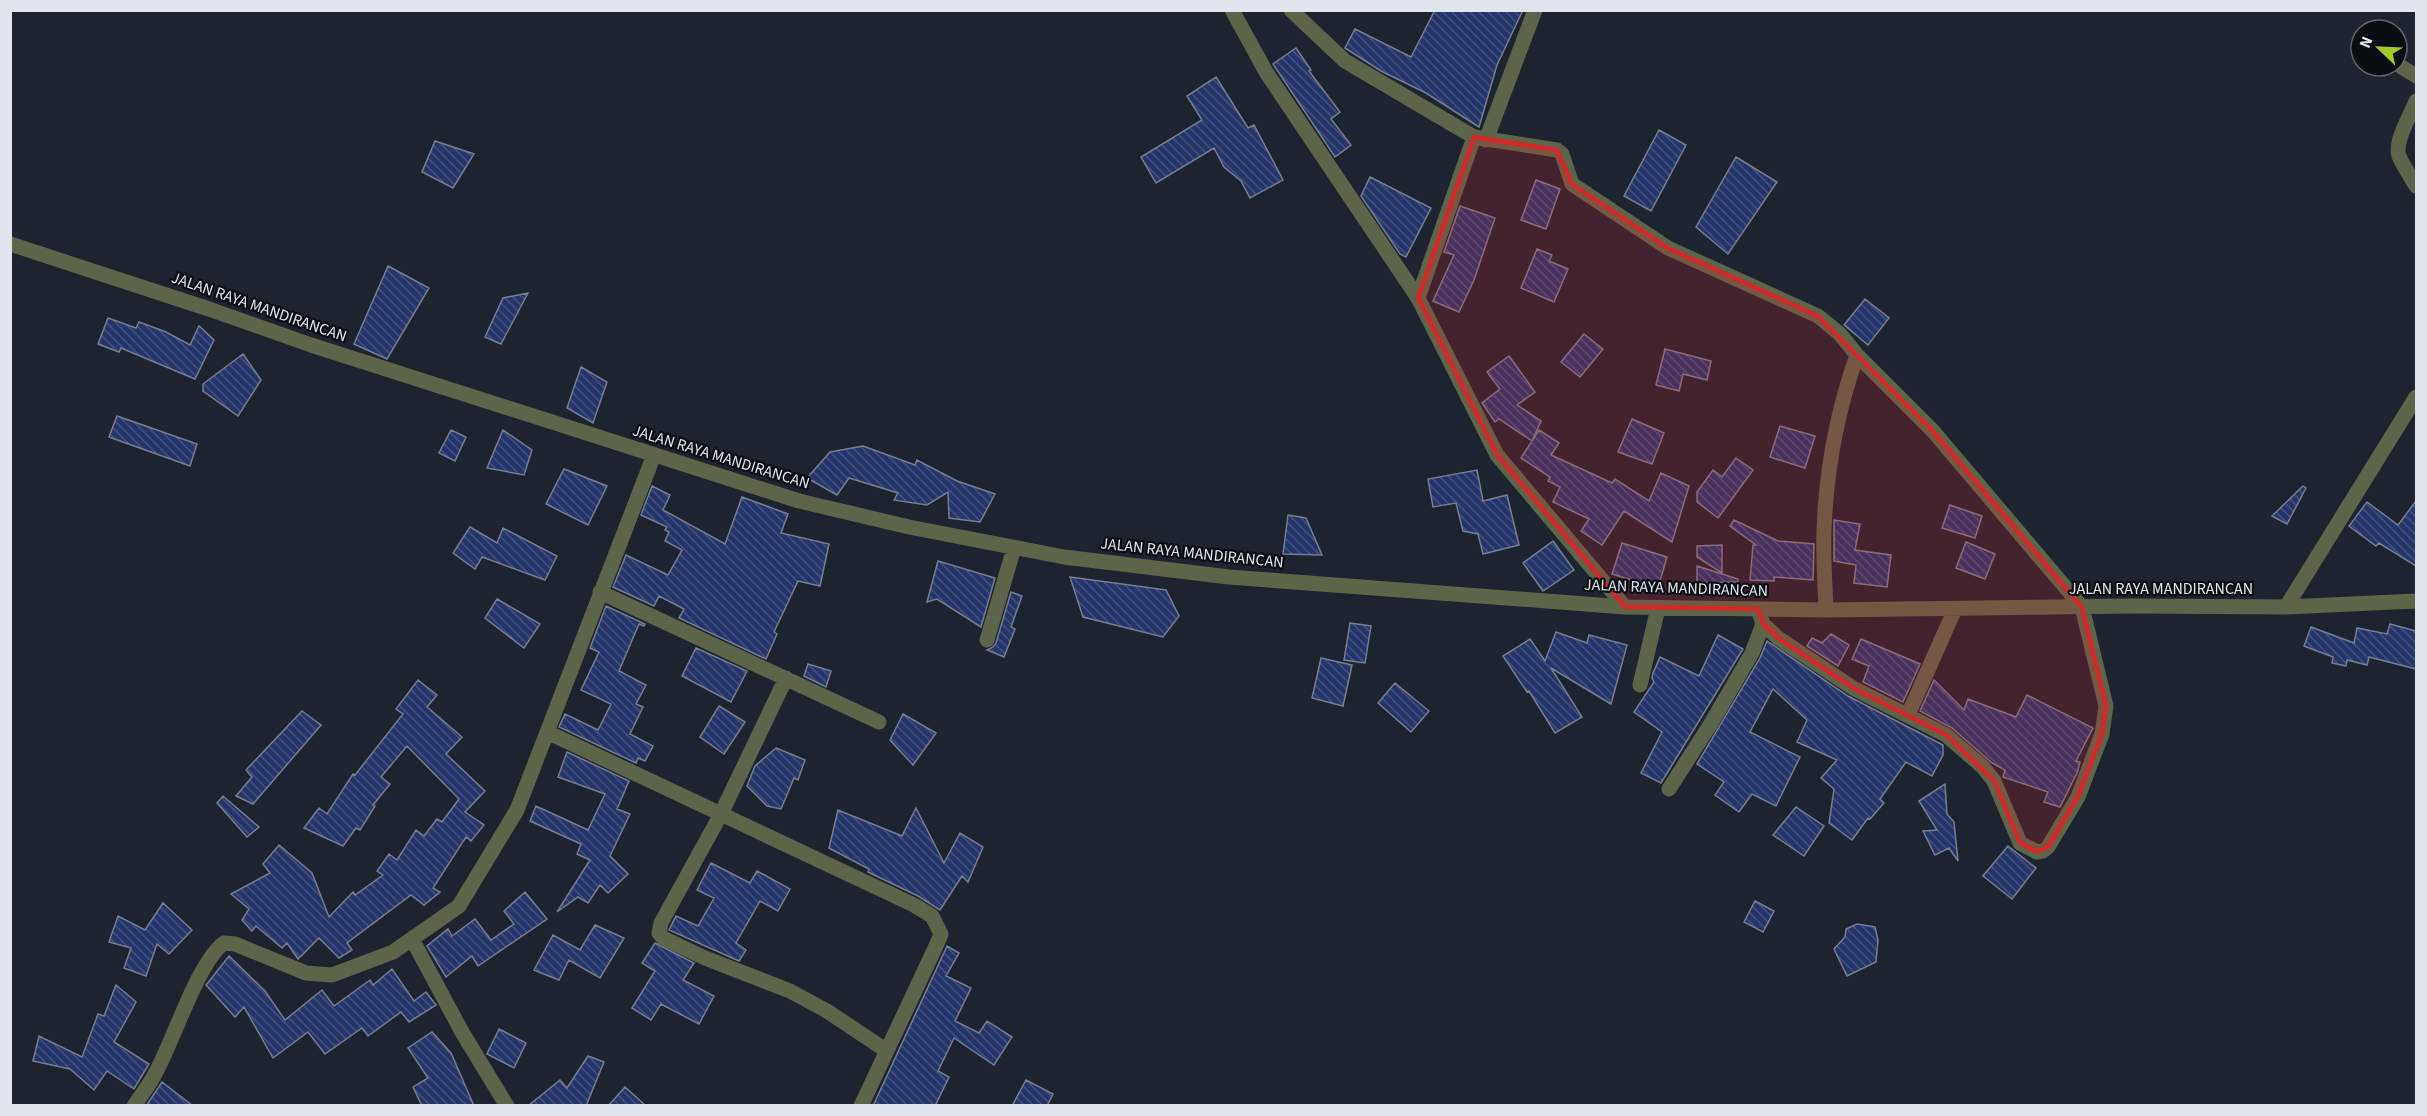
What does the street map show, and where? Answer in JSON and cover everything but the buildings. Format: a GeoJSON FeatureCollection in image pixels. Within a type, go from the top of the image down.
{"type":"FeatureCollection","features":[{"type":"Feature","properties":{"kind":"street"},"geometry":{"type":"LineString","coordinates":[[1232,10],[1266,72],[1418,298],[1497,454],[1625,607]]}},
{"type":"Feature","properties":{"kind":"street"},"geometry":{"type":"LineString","coordinates":[[1291,10],[1346,62],[1480,139],[1557,150],[1562,154],[1572,184],[1668,248],[1818,316],[1840,334],[1857,355],[1933,431],[2082,607],[2106,706],[2102,734],[2078,797],[2043,851],[2037,852],[2020,843],[1994,781],[1983,767],[1946,735],[1853,688],[1778,638],[1760,617]]}},
{"type":"Feature","properties":{"kind":"street"},"geometry":{"type":"LineString","coordinates":[[1418,298],[1480,139],[1535,10]]}},
{"type":"Feature","properties":{"kind":"street"},"geometry":{"type":"LineString","coordinates":[[2416,101],[2400,138],[2398,149],[2399,157],[2416,186]]}},
{"type":"Feature","properties":{"kind":"street","name":"JALAN RAYA MANDIRANCAN"},"geometry":{"type":"LineString","coordinates":[[10,244],[209,309],[310,345],[799,501],[1014,549],[1064,557],[1229,577],[1760,617],[1826,610],[2134,606],[2286,607],[2416,601]]}},
{"type":"Feature","properties":{"kind":"street"},"geometry":{"type":"LineString","coordinates":[[1826,610],[1824,532],[1831,457],[1842,399],[1857,355]]}},
{"type":"Feature","properties":{"kind":"street"},"geometry":{"type":"LineString","coordinates":[[2286,607],[2416,397]]}},
{"type":"Feature","properties":{"kind":"street"},"geometry":{"type":"LineString","coordinates":[[134,1106],[157,1072],[205,967],[216,949],[224,943],[235,944],[306,973],[332,975],[393,952],[459,906],[517,810],[654,455]]}},
{"type":"Feature","properties":{"kind":"street"},"geometry":{"type":"LineString","coordinates":[[987,640],[1014,549]]}},
{"type":"Feature","properties":{"kind":"street"},"geometry":{"type":"LineString","coordinates":[[600,592],[879,722]]}},
{"type":"Feature","properties":{"kind":"street"},"geometry":{"type":"LineString","coordinates":[[1640,685],[1658,608]]}},
{"type":"Feature","properties":{"kind":"street"},"geometry":{"type":"LineString","coordinates":[[1908,715],[1955,609]]}},
{"type":"Feature","properties":{"kind":"street"},"geometry":{"type":"LineString","coordinates":[[1669,789],[1752,653],[1760,617]]}},
{"type":"Feature","properties":{"kind":"street"},"geometry":{"type":"LineString","coordinates":[[786,678],[721,814],[661,923],[659,933],[663,938],[705,958],[790,991],[827,1011],[887,1051]]}},
{"type":"Feature","properties":{"kind":"street"},"geometry":{"type":"LineString","coordinates":[[547,732],[914,905],[932,916],[940,934],[861,1106]]}},
{"type":"Feature","properties":{"kind":"street"},"geometry":{"type":"LineString","coordinates":[[412,939],[462,1032],[507,1106]]}},
{"type":"Feature","properties":{"kind":"highlighted area"},"geometry":{"type":"Polygon","coordinates":[[[1474,137],[1557,150],[1572,184],[1668,248],[1818,316],[1933,431],[2082,607],[2106,706],[2102,734],[2078,797],[2048,847],[2037,852],[2020,843],[1994,781],[1946,735],[1853,688],[1778,638],[1763,624],[1758,609],[1625,607],[1497,455],[1418,298],[1474,137]]]}}]}
